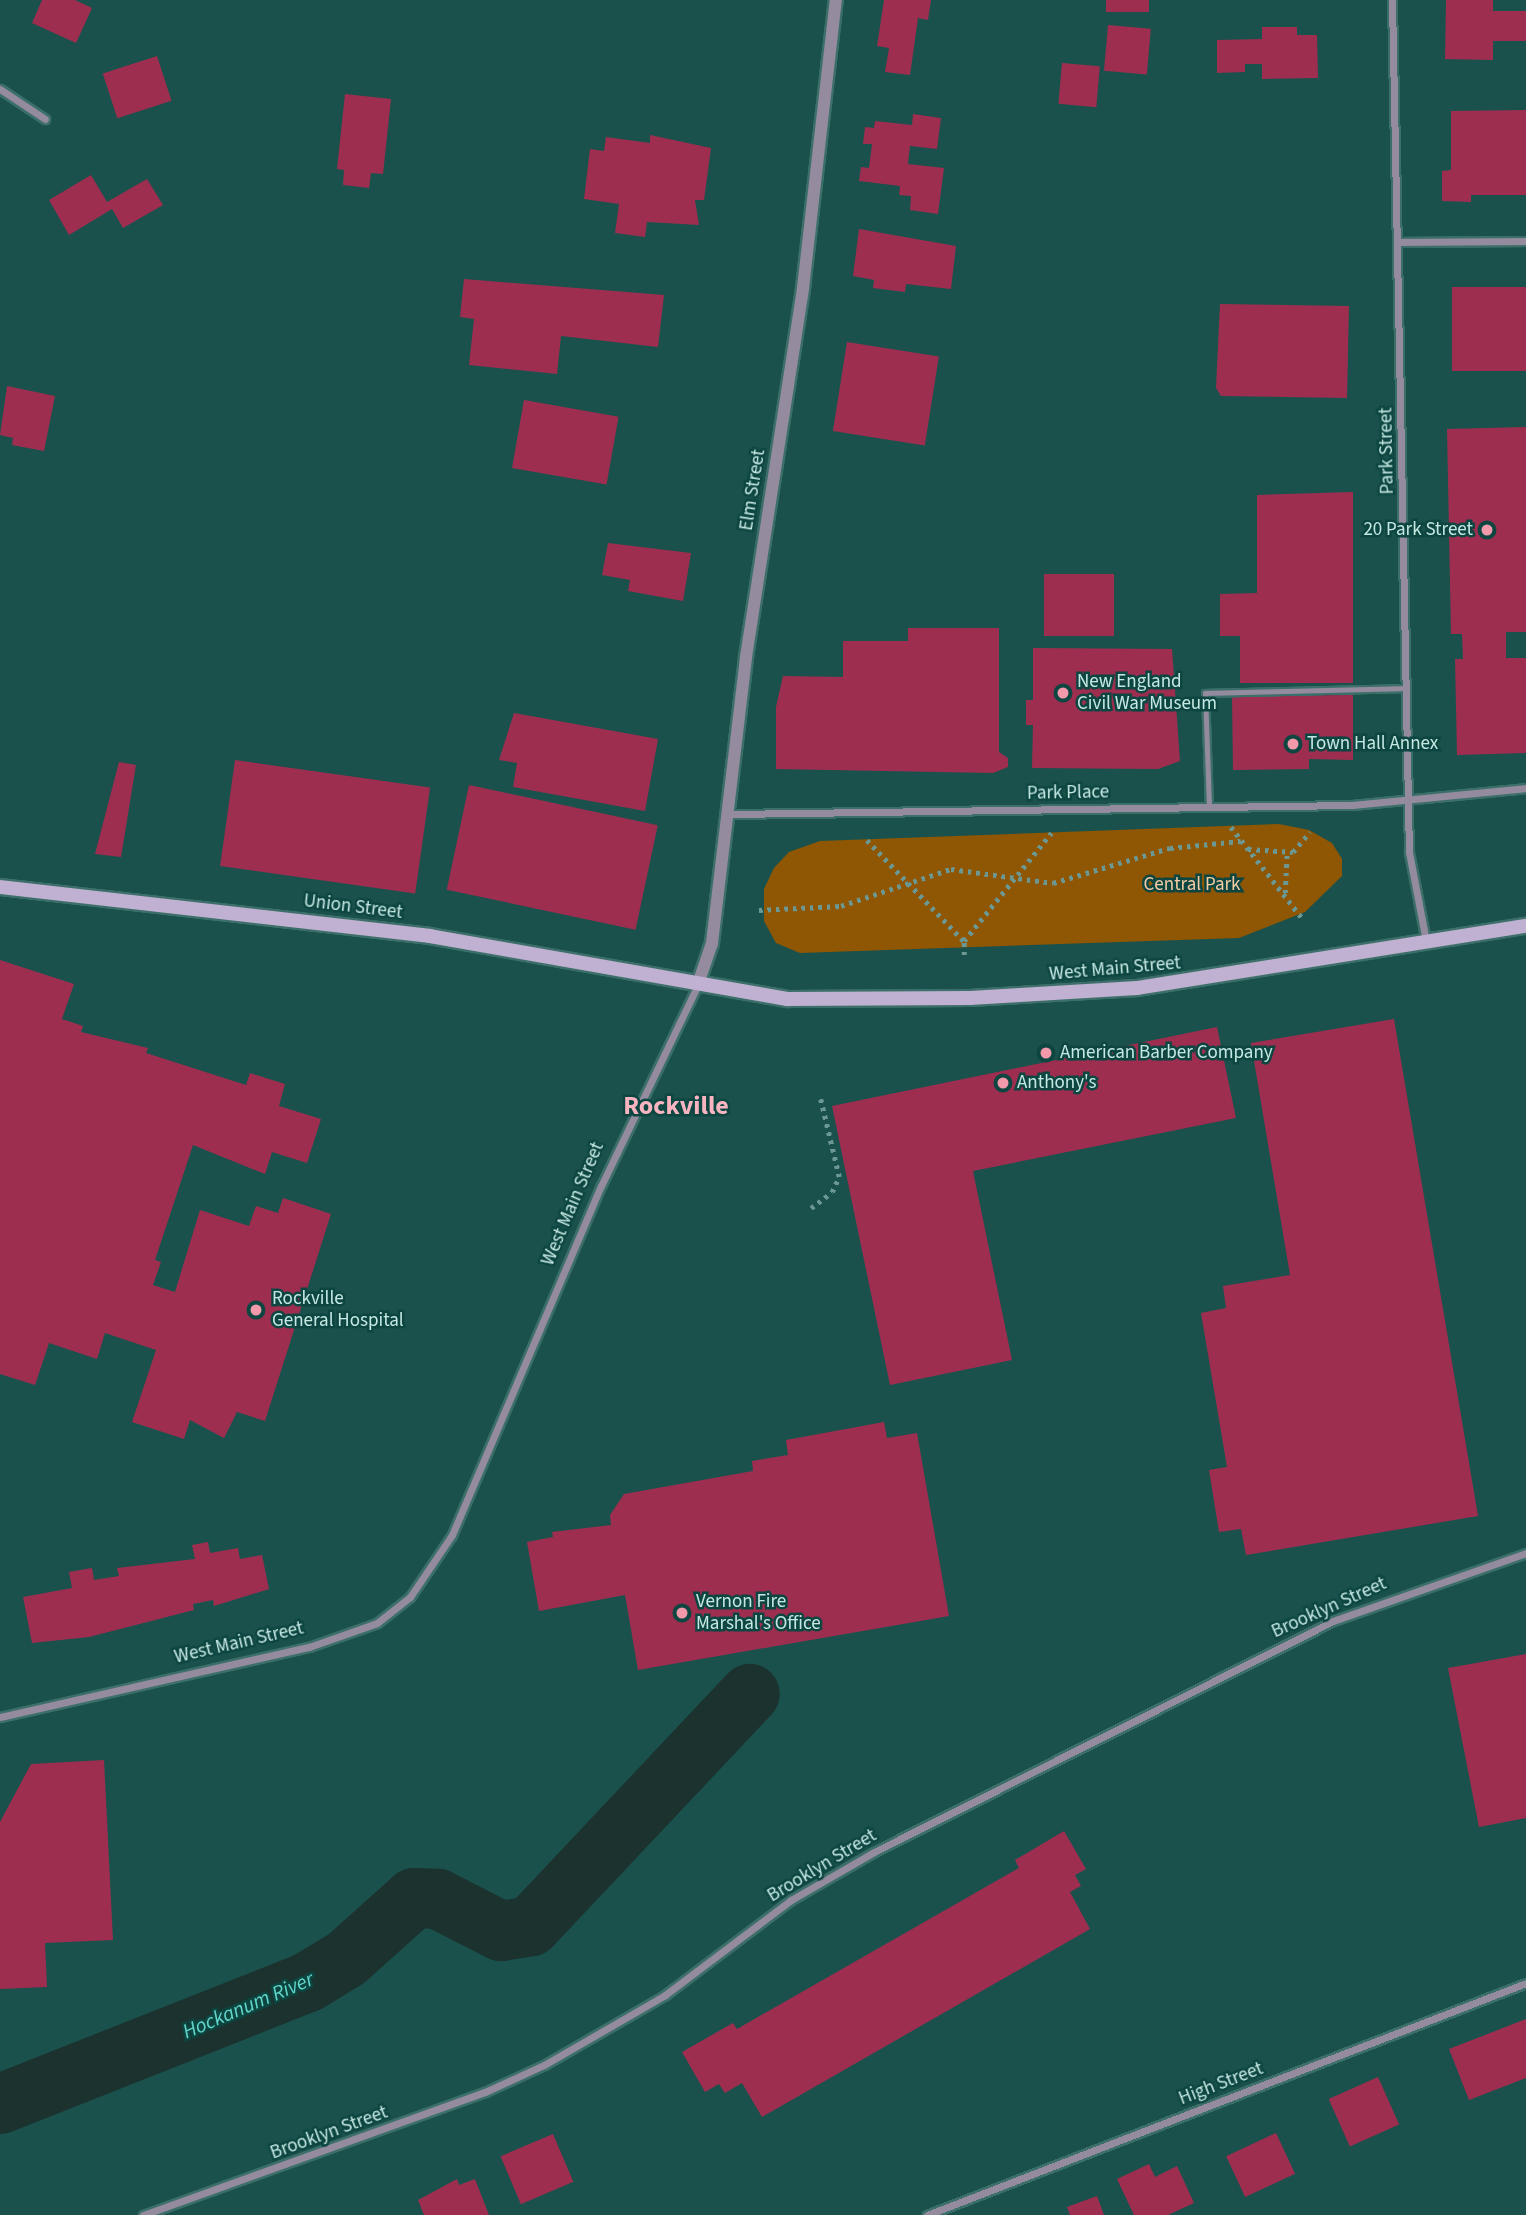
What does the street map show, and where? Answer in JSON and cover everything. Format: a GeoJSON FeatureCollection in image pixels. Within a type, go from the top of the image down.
{"type":"FeatureCollection","features":[{"type":"Feature","properties":{"kind":"main road","name":"Union Street"},"geometry":{"type":"LineString","coordinates":[[0,887],[430,936],[698,984]]}},
{"type":"Feature","properties":{"kind":"main road","name":"West Main Street"},"geometry":{"type":"LineString","coordinates":[[698,984],[787,999],[1073,993],[1238,976],[1426,941],[1526,926]]}},
{"type":"Feature","properties":{"kind":"street","name":"Elm Street"},"geometry":{"type":"LineString","coordinates":[[698,984],[712,943],[730,814],[741,691],[792,371],[836,0]]}},
{"type":"Feature","properties":{"kind":"street","name":"Park Street"},"geometry":{"type":"LineString","coordinates":[[1392,0],[1407,688],[1407,802],[1411,869],[1426,941]]}},
{"type":"Feature","properties":{"kind":"street"},"geometry":{"type":"LineString","coordinates":[[0,89],[45,119]]}},
{"type":"Feature","properties":{"kind":"street"},"geometry":{"type":"LineString","coordinates":[[1398,242],[1526,241]]}},
{"type":"Feature","properties":{"kind":"street","name":"Park Place"},"geometry":{"type":"LineString","coordinates":[[730,814],[1407,802],[1526,788]]}},
{"type":"Feature","properties":{"kind":"street","name":"West Main Street"},"geometry":{"type":"LineString","coordinates":[[0,1717],[309,1647],[377,1623],[410,1597],[461,1514],[601,1186],[698,984]]}},
{"type":"Feature","properties":{"kind":"street","name":"Brooklyn Street"},"geometry":{"type":"LineString","coordinates":[[143,2215],[394,2126],[544,2065],[665,1995],[791,1900],[874,1852],[1332,1621],[1526,1553]]}},
{"type":"Feature","properties":{"kind":"street","name":"High Street"},"geometry":{"type":"LineString","coordinates":[[927,2215],[1526,1983]]}},
{"type":"Feature","properties":{"kind":"lane"},"geometry":{"type":"LineString","coordinates":[[1209,807],[1205,693],[1407,688]]}},
{"type":"Feature","properties":{"kind":"path"},"geometry":{"type":"LineString","coordinates":[[1230,826],[1303,919]]}},
{"type":"Feature","properties":{"kind":"path"},"geometry":{"type":"LineString","coordinates":[[1247,849],[1287,852],[1297,850],[1310,832]]}},
{"type":"Feature","properties":{"kind":"path"},"geometry":{"type":"LineString","coordinates":[[964,955],[964,941],[1051,833]]}},
{"type":"Feature","properties":{"kind":"path"},"geometry":{"type":"LineString","coordinates":[[867,839],[964,941]]}},
{"type":"Feature","properties":{"kind":"path"},"geometry":{"type":"LineString","coordinates":[[759,910],[841,906],[951,869],[1014,880],[1053,883],[1170,848],[1241,841]]}},
{"type":"Feature","properties":{"kind":"path"},"geometry":{"type":"LineString","coordinates":[[1285,893],[1287,852]]}},
{"type":"Feature","properties":{"kind":"path"},"geometry":{"type":"LineString","coordinates":[[811,1208],[832,1192],[839,1177],[820,1097]]}},
{"type":"Feature","properties":{"kind":"green space","name":"Central Park"},"geometry":{"type":"Polygon","coordinates":[[[1279,824],[1309,830],[1332,843],[1342,859],[1342,876],[1305,912],[1239,938],[800,953],[776,943],[764,921],[764,889],[774,868],[789,852],[820,841],[1279,824]]]}},
{"type":"Feature","properties":{"kind":"building"},"geometry":{"type":"Polygon","coordinates":[[[42,0],[75,0],[92,8],[76,43],[32,23],[42,0]]]}},
{"type":"Feature","properties":{"kind":"building"},"geometry":{"type":"Polygon","coordinates":[[[884,0],[931,0],[928,20],[918,18],[910,75],[885,72],[889,48],[877,46],[884,0]]]}},
{"type":"Feature","properties":{"kind":"building"},"geometry":{"type":"Polygon","coordinates":[[[1106,0],[1149,0],[1149,12],[1106,12],[1106,0]]]}},
{"type":"Feature","properties":{"kind":"building"},"geometry":{"type":"Polygon","coordinates":[[[1446,0],[1493,0],[1493,11],[1526,11],[1526,41],[1493,41],[1493,60],[1445,59],[1446,0]]]}},
{"type":"Feature","properties":{"kind":"building"},"geometry":{"type":"Polygon","coordinates":[[[1108,25],[1151,29],[1147,75],[1104,71],[1108,25]]]}},
{"type":"Feature","properties":{"kind":"building"},"geometry":{"type":"Polygon","coordinates":[[[1262,27],[1297,27],[1297,35],[1317,35],[1318,78],[1262,79],[1262,64],[1245,64],[1245,72],[1217,73],[1217,40],[1262,39],[1262,27]]]}},
{"type":"Feature","properties":{"kind":"building"},"geometry":{"type":"Polygon","coordinates":[[[157,56],[172,101],[117,118],[103,74],[157,56]]]}},
{"type":"Feature","properties":{"kind":"building"},"geometry":{"type":"Polygon","coordinates":[[[1062,63],[1100,66],[1096,107],[1058,104],[1062,63]]]}},
{"type":"Feature","properties":{"kind":"building"},"geometry":{"type":"Polygon","coordinates":[[[345,94],[391,99],[383,174],[371,173],[369,188],[343,185],[344,170],[337,169],[345,94]]]}},
{"type":"Feature","properties":{"kind":"building"},"geometry":{"type":"Polygon","coordinates":[[[1526,110],[1526,195],[1471,195],[1471,202],[1442,201],[1442,171],[1451,170],[1451,111],[1526,110]]]}},
{"type":"Feature","properties":{"kind":"building"},"geometry":{"type":"Polygon","coordinates":[[[913,114],[941,118],[937,149],[910,146],[908,164],[944,168],[938,214],[910,210],[911,196],[899,195],[900,186],[859,181],[861,167],[869,168],[872,144],[863,144],[865,127],[874,128],[875,121],[912,125],[913,114]]]}},
{"type":"Feature","properties":{"kind":"building"},"geometry":{"type":"Polygon","coordinates":[[[650,135],[711,148],[704,200],[695,200],[699,225],[647,222],[645,237],[615,233],[619,204],[584,199],[590,149],[604,151],[606,137],[650,143],[650,135]]]}},
{"type":"Feature","properties":{"kind":"building"},"geometry":{"type":"Polygon","coordinates":[[[91,175],[107,202],[147,179],[163,205],[123,228],[112,209],[69,235],[49,200],[91,175]]]}},
{"type":"Feature","properties":{"kind":"building"},"geometry":{"type":"Polygon","coordinates":[[[859,229],[956,246],[951,289],[906,284],[905,292],[873,288],[874,280],[853,276],[859,229]]]}},
{"type":"Feature","properties":{"kind":"building"},"geometry":{"type":"Polygon","coordinates":[[[464,279],[664,295],[658,347],[561,336],[557,374],[469,365],[474,319],[460,317],[464,279]]]}},
{"type":"Feature","properties":{"kind":"building"},"geometry":{"type":"Polygon","coordinates":[[[1452,287],[1526,287],[1526,371],[1452,371],[1452,287]]]}},
{"type":"Feature","properties":{"kind":"building"},"geometry":{"type":"Polygon","coordinates":[[[1220,304],[1349,306],[1347,398],[1221,396],[1216,388],[1220,304]]]}},
{"type":"Feature","properties":{"kind":"building"},"geometry":{"type":"Polygon","coordinates":[[[847,342],[939,357],[925,445],[833,431],[847,342]]]}},
{"type":"Feature","properties":{"kind":"building"},"geometry":{"type":"Polygon","coordinates":[[[7,386],[55,396],[44,451],[12,445],[13,438],[0,435],[7,386]]]}},
{"type":"Feature","properties":{"kind":"building"},"geometry":{"type":"Polygon","coordinates":[[[524,400],[619,417],[607,485],[512,468],[524,400]]]}},
{"type":"Feature","properties":{"kind":"building","name":"20 Park Street"},"geometry":{"type":"Polygon","coordinates":[[[1526,427],[1526,632],[1506,632],[1506,658],[1526,658],[1526,753],[1457,755],[1455,659],[1463,659],[1462,634],[1451,634],[1447,429],[1526,427]]]}},
{"type":"Feature","properties":{"kind":"building"},"geometry":{"type":"Polygon","coordinates":[[[1353,492],[1353,683],[1240,683],[1240,636],[1220,636],[1220,594],[1257,593],[1257,495],[1353,492]]]}},
{"type":"Feature","properties":{"kind":"building"},"geometry":{"type":"Polygon","coordinates":[[[608,543],[691,553],[683,601],[628,591],[630,580],[602,575],[608,543]]]}},
{"type":"Feature","properties":{"kind":"building"},"geometry":{"type":"Polygon","coordinates":[[[1044,574],[1114,574],[1114,636],[1044,636],[1044,574]]]}},
{"type":"Feature","properties":{"kind":"building"},"geometry":{"type":"Polygon","coordinates":[[[908,628],[999,628],[999,752],[1008,758],[1008,767],[993,773],[776,769],[776,707],[783,676],[843,677],[843,641],[908,641],[908,628]]]}},
{"type":"Feature","properties":{"kind":"building"},"geometry":{"type":"Polygon","coordinates":[[[1033,648],[1172,649],[1180,761],[1158,769],[1032,768],[1033,725],[1026,725],[1026,700],[1033,700],[1033,648]]]}},
{"type":"Feature","properties":{"kind":"building","name":"Town Hall Annex"},"geometry":{"type":"Polygon","coordinates":[[[1353,695],[1353,760],[1309,759],[1309,769],[1233,770],[1232,696],[1353,695]]]}},
{"type":"Feature","properties":{"kind":"building"},"geometry":{"type":"Polygon","coordinates":[[[514,713],[658,739],[645,811],[513,787],[517,763],[499,760],[514,713]]]}},
{"type":"Feature","properties":{"kind":"building"},"geometry":{"type":"Polygon","coordinates":[[[235,760],[430,787],[415,893],[220,866],[235,760]]]}},
{"type":"Feature","properties":{"kind":"building"},"geometry":{"type":"Polygon","coordinates":[[[119,762],[136,765],[121,857],[95,854],[119,762]]]}},
{"type":"Feature","properties":{"kind":"building"},"geometry":{"type":"Polygon","coordinates":[[[469,785],[658,825],[636,930],[447,890],[469,785]]]}},
{"type":"Feature","properties":{"kind":"building"},"geometry":{"type":"Polygon","coordinates":[[[0,960],[74,984],[62,1019],[83,1026],[81,1032],[148,1048],[146,1053],[246,1085],[250,1073],[285,1084],[279,1106],[321,1119],[307,1163],[272,1152],[265,1174],[193,1145],[155,1260],[161,1262],[153,1285],[175,1292],[200,1210],[249,1226],[256,1206],[278,1213],[283,1198],[331,1214],[265,1421],[237,1412],[224,1438],[190,1420],[184,1439],[132,1422],[156,1350],[105,1333],[97,1359],[49,1343],[35,1385],[0,1374],[0,960]]]}},
{"type":"Feature","properties":{"kind":"building"},"geometry":{"type":"Polygon","coordinates":[[[1394,1019],[1478,1516],[1246,1555],[1241,1529],[1219,1532],[1209,1470],[1227,1467],[1201,1313],[1226,1308],[1223,1286],[1290,1275],[1251,1043],[1394,1019]]]}},
{"type":"Feature","properties":{"kind":"building"},"geometry":{"type":"Polygon","coordinates":[[[1217,1027],[1236,1118],[973,1171],[1012,1360],[890,1385],[832,1106],[1217,1027]]]}},
{"type":"Feature","properties":{"kind":"building"},"geometry":{"type":"Polygon","coordinates":[[[884,1422],[887,1438],[917,1433],[949,1616],[638,1670],[625,1595],[539,1611],[527,1542],[553,1537],[552,1532],[611,1525],[610,1515],[624,1494],[753,1471],[752,1461],[788,1455],[786,1440],[884,1422]]]}},
{"type":"Feature","properties":{"kind":"building"},"geometry":{"type":"Polygon","coordinates":[[[208,1542],[210,1553],[238,1548],[240,1559],[262,1555],[269,1589],[214,1606],[213,1600],[193,1604],[194,1610],[89,1637],[32,1643],[23,1597],[72,1588],[69,1572],[92,1568],[94,1580],[119,1576],[117,1568],[195,1559],[192,1545],[208,1542]]]}},
{"type":"Feature","properties":{"kind":"building"},"geometry":{"type":"Polygon","coordinates":[[[1526,1654],[1526,1818],[1479,1827],[1448,1668],[1526,1654]]]}},
{"type":"Feature","properties":{"kind":"building"},"geometry":{"type":"Polygon","coordinates":[[[104,1760],[113,1940],[45,1943],[47,1987],[0,1989],[0,1822],[31,1764],[104,1760]]]}},
{"type":"Feature","properties":{"kind":"building"},"geometry":{"type":"Polygon","coordinates":[[[1064,1831],[1086,1869],[1075,1875],[1081,1886],[1070,1892],[1090,1929],[762,2117],[742,2083],[725,2093],[719,2084],[705,2092],[682,2052],[733,2023],[737,2029],[1019,1868],[1015,1860],[1064,1831]]]}},
{"type":"Feature","properties":{"kind":"building"},"geometry":{"type":"Polygon","coordinates":[[[1526,2019],[1526,2078],[1469,2100],[1449,2049],[1526,2019]]]}},
{"type":"Feature","properties":{"kind":"building"},"geometry":{"type":"Polygon","coordinates":[[[1378,2077],[1399,2125],[1350,2146],[1329,2099],[1378,2077]]]}},
{"type":"Feature","properties":{"kind":"building"},"geometry":{"type":"Polygon","coordinates":[[[1276,2133],[1295,2174],[1245,2197],[1226,2156],[1276,2133]]]}},
{"type":"Feature","properties":{"kind":"building"},"geometry":{"type":"Polygon","coordinates":[[[553,2134],[573,2182],[521,2204],[501,2156],[553,2134]]]}},
{"type":"Feature","properties":{"kind":"building"},"geometry":{"type":"Polygon","coordinates":[[[1149,2164],[1155,2177],[1177,2166],[1194,2203],[1168,2215],[1134,2215],[1117,2179],[1149,2164]]]}},
{"type":"Feature","properties":{"kind":"building"},"geometry":{"type":"Polygon","coordinates":[[[457,2179],[459,2185],[475,2179],[489,2215],[424,2215],[418,2200],[457,2179]]]}},
{"type":"Feature","properties":{"kind":"building"},"geometry":{"type":"Polygon","coordinates":[[[1097,2196],[1104,2215],[1070,2215],[1067,2207],[1097,2196]]]}},
{"type":"Feature","properties":{"kind":"waterway","name":"Hockanum River"},"geometry":{"type":"LineString","coordinates":[[0,2104],[308,1982],[346,1959],[414,1898],[438,1899],[501,1931],[531,1926],[750,1694]]}},
{"type":"Feature","properties":{"kind":"place","name":"20 Park Street"},"geometry":{"type":"Point","coordinates":[1487,530]}},
{"type":"Feature","properties":{"kind":"place","name":"New England Civil War Museum"},"geometry":{"type":"Point","coordinates":[1063,693]}},
{"type":"Feature","properties":{"kind":"place","name":"Town Hall Annex"},"geometry":{"type":"Point","coordinates":[1293,744]}},
{"type":"Feature","properties":{"kind":"place","name":"American Barber Company"},"geometry":{"type":"Point","coordinates":[1046,1053]}},
{"type":"Feature","properties":{"kind":"place","name":"Anthony's"},"geometry":{"type":"Point","coordinates":[1003,1083]}},
{"type":"Feature","properties":{"kind":"place","name":"Rockville General Hospital"},"geometry":{"type":"Point","coordinates":[256,1310]}},
{"type":"Feature","properties":{"kind":"place","name":"Vernon Fire Marshal's Office"},"geometry":{"type":"Point","coordinates":[682,1613]}},
{"type":"Feature","properties":{"kind":"district","name":"Rockville"},"geometry":{"type":"Point","coordinates":[676,1106]}}]}
